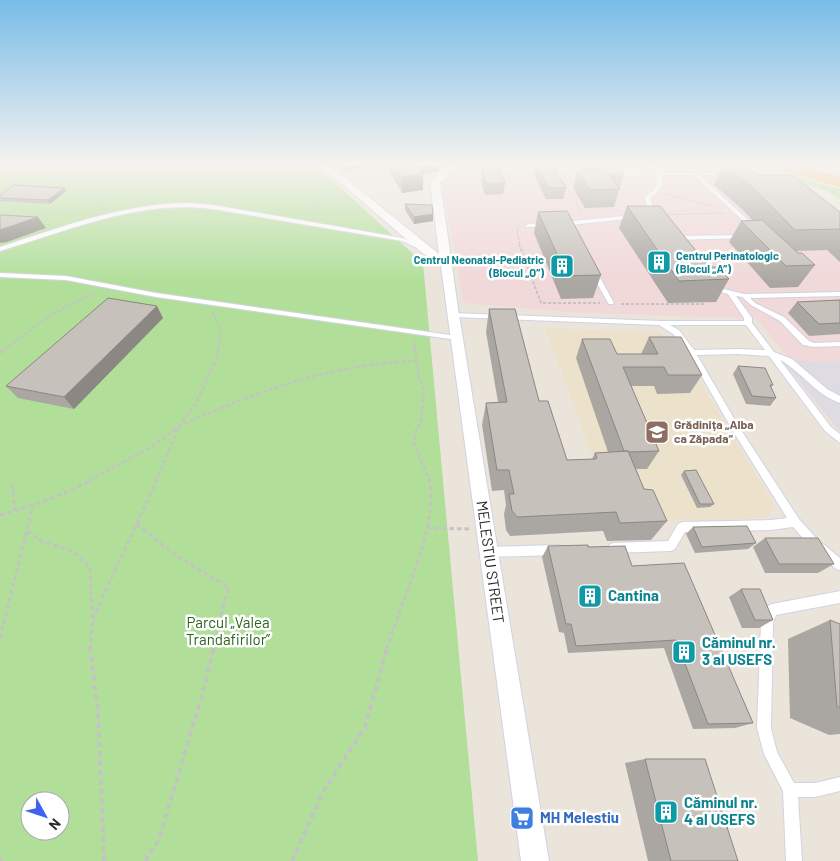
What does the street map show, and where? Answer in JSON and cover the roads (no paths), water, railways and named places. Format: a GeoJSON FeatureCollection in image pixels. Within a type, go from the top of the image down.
{"type":"FeatureCollection","features":[{"type":"Feature","properties":{"kind":"street"},"geometry":{"type":"LineString","coordinates":[[371,203],[424,249],[446,264]]}},
{"type":"Feature","properties":{"kind":"street","name":"MELESTIU STREET"},"geometry":{"type":"LineString","coordinates":[[438,203],[534,861]]}},
{"type":"Feature","properties":{"kind":"lane"},"geometry":{"type":"LineString","coordinates":[[649,203],[654,216],[660,223]]}},
{"type":"Feature","properties":{"kind":"lane"},"geometry":{"type":"LineString","coordinates":[[727,203],[757,232]]}},
{"type":"Feature","properties":{"kind":"lane"},"geometry":{"type":"LineString","coordinates":[[0,249],[130,211],[183,205],[213,207],[403,240],[424,249]]}},
{"type":"Feature","properties":{"kind":"lane"},"geometry":{"type":"LineString","coordinates":[[528,226],[654,216]]}},
{"type":"Feature","properties":{"kind":"lane"},"geometry":{"type":"LineString","coordinates":[[569,223],[573,232]]}},
{"type":"Feature","properties":{"kind":"lane"},"geometry":{"type":"LineString","coordinates":[[666,231],[677,246]]}},
{"type":"Feature","properties":{"kind":"lane"},"geometry":{"type":"LineString","coordinates":[[672,238],[748,237]]}},
{"type":"Feature","properties":{"kind":"lane"},"geometry":{"type":"LineString","coordinates":[[590,264],[611,304]]}},
{"type":"Feature","properties":{"kind":"lane"},"geometry":{"type":"LineString","coordinates":[[0,275],[66,278],[156,295],[457,338]]}},
{"type":"Feature","properties":{"kind":"lane"},"geometry":{"type":"LineString","coordinates":[[704,284],[714,290],[744,296],[840,294]]}},
{"type":"Feature","properties":{"kind":"lane"},"geometry":{"type":"LineString","coordinates":[[731,294],[748,318],[748,323],[828,429],[840,439]]}},
{"type":"Feature","properties":{"kind":"lane"},"geometry":{"type":"LineString","coordinates":[[744,296],[753,304],[782,319],[806,343],[814,345],[840,344]]}},
{"type":"Feature","properties":{"kind":"lane"},"geometry":{"type":"LineString","coordinates":[[453,315],[661,323],[748,323]]}},
{"type":"Feature","properties":{"kind":"lane"},"geometry":{"type":"LineString","coordinates":[[661,323],[676,332],[692,353],[736,429],[794,522],[813,542],[840,565]]}},
{"type":"Feature","properties":{"kind":"lane"},"geometry":{"type":"LineString","coordinates":[[692,353],[772,354],[782,357],[825,391],[840,400]]}},
{"type":"Feature","properties":{"kind":"lane"},"geometry":{"type":"LineString","coordinates":[[603,548],[670,546],[682,527],[771,525],[794,522]]}},
{"type":"Feature","properties":{"kind":"lane"},"geometry":{"type":"LineString","coordinates":[[488,552],[565,549]]}},
{"type":"Feature","properties":{"kind":"lane"},"geometry":{"type":"LineString","coordinates":[[794,861],[790,790],[771,754],[764,728],[767,623],[772,610],[840,597]]}},
{"type":"Feature","properties":{"kind":"lane"},"geometry":{"type":"LineString","coordinates":[[790,790],[815,790],[840,784]]}},
{"type":"Feature","properties":{"kind":"place","name":"Centrul Perinatologic (Blocul „A”)"},"geometry":{"type":"Point","coordinates":[659,262]}},
{"type":"Feature","properties":{"kind":"place","name":"Centrul Neonatal-Pediatric (Blocul „O”)"},"geometry":{"type":"Point","coordinates":[562,266]}},
{"type":"Feature","properties":{"kind":"place","name":"Grădinița „Alba ca Zăpada“"},"geometry":{"type":"Point","coordinates":[657,432]}},
{"type":"Feature","properties":{"kind":"place","name":"Cantina"},"geometry":{"type":"Point","coordinates":[590,596]}},
{"type":"Feature","properties":{"kind":"place","name":"Căminul nr. 3 al USEFS"},"geometry":{"type":"Point","coordinates":[684,652]}},
{"type":"Feature","properties":{"kind":"place","name":"Căminul nr. 4 al USEFS"},"geometry":{"type":"Point","coordinates":[666,812]}},
{"type":"Feature","properties":{"kind":"place","name":"MH Melestiu"},"geometry":{"type":"Point","coordinates":[522,818]}},
{"type":"Feature","properties":{"kind":"park label","name":"Parcul „Valea Trandafirilor”"},"geometry":{"type":"Point","coordinates":[228,632]}}]}
